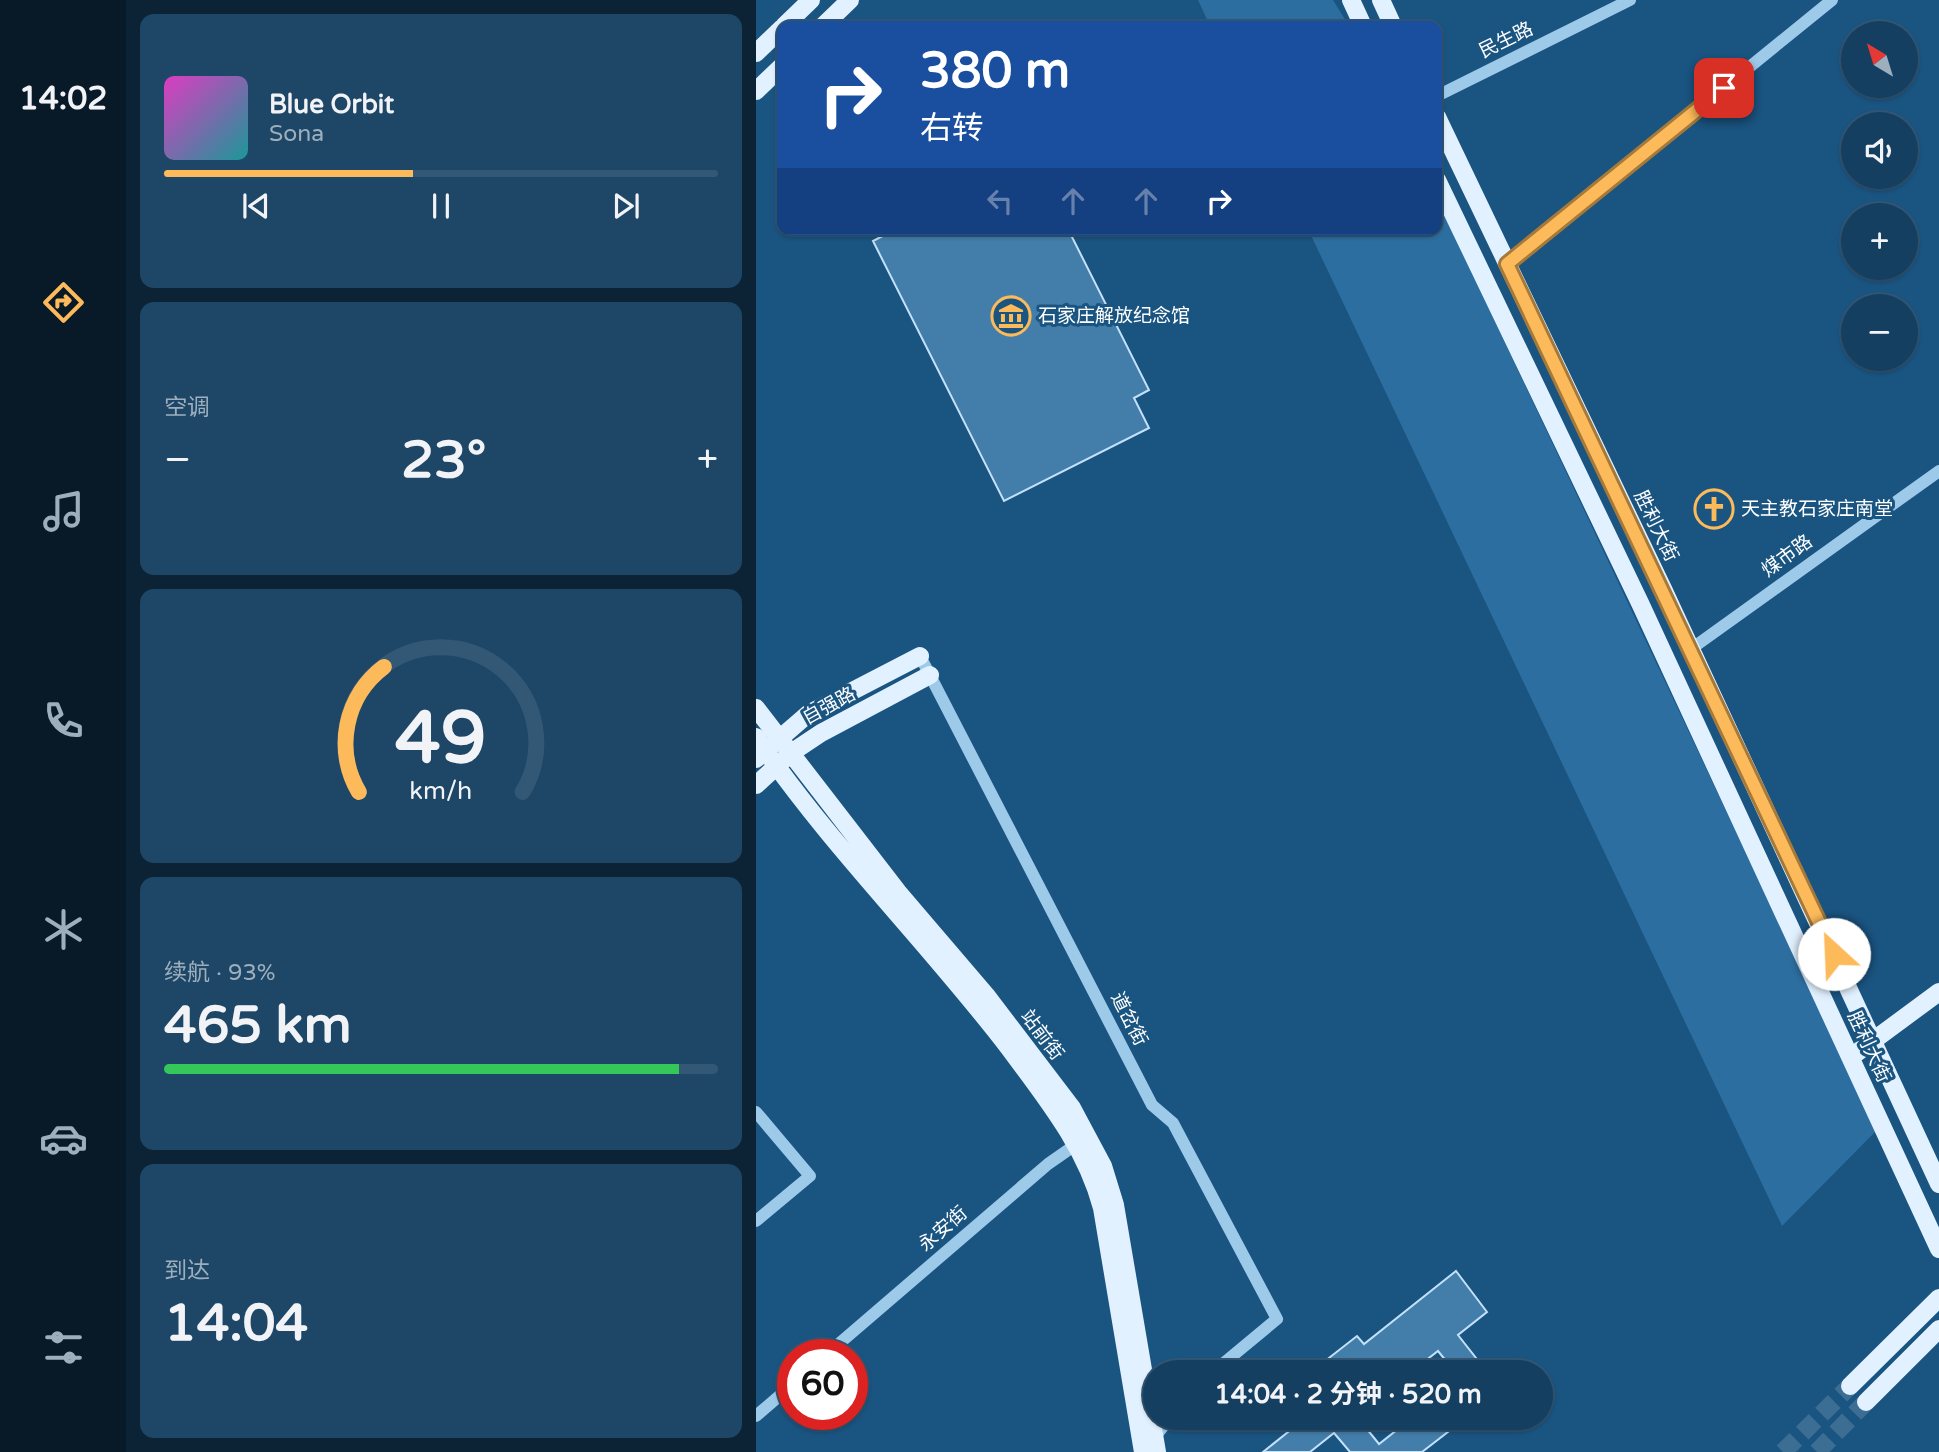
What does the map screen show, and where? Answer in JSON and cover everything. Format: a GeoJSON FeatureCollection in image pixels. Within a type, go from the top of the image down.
{"type":"FeatureCollection","features":[{"type":"Feature","properties":{"kind":"main road"},"geometry":{"type":"LineString","coordinates":[[789,21],[811,0]]}},
{"type":"Feature","properties":{"kind":"main road"},"geometry":{"type":"LineString","coordinates":[[828,21],[850,0]]}},
{"type":"Feature","properties":{"kind":"main road"},"geometry":{"type":"LineString","coordinates":[[1351,0],[1361,21]]}},
{"type":"Feature","properties":{"kind":"main road"},"geometry":{"type":"LineString","coordinates":[[1381,0],[1391,21]]}},
{"type":"Feature","properties":{"kind":"main road"},"geometry":{"type":"LineString","coordinates":[[756,53],[777,33]]}},
{"type":"Feature","properties":{"kind":"main road"},"geometry":{"type":"LineString","coordinates":[[756,92],[777,71]]}},
{"type":"Feature","properties":{"kind":"main road","name":"胜利大街"},"geometry":{"type":"LineString","coordinates":[[1442,128],[1691,649],[1939,1184]]}},
{"type":"Feature","properties":{"kind":"main road","name":"胜利大街"},"geometry":{"type":"LineString","coordinates":[[1442,190],[1634,591],[1939,1249]]}},
{"type":"Feature","properties":{"kind":"main road","name":"自强路"},"geometry":{"type":"LineString","coordinates":[[764,746],[808,714],[920,656]]}},
{"type":"Feature","properties":{"kind":"main road","name":"自强路"},"geometry":{"type":"LineString","coordinates":[[756,785],[791,753],[821,733],[930,676]]}},
{"type":"Feature","properties":{"kind":"main road","name":"站前街"},"geometry":{"type":"LineString","coordinates":[[756,708],[764,746],[777,767],[975,1004],[1081,1141]]}},
{"type":"Feature","properties":{"kind":"main road","name":"站前街"},"geometry":{"type":"LineString","coordinates":[[764,746],[791,753],[898,891],[994,1006],[1072,1108],[1102,1208],[1149,1446]]}},
{"type":"Feature","properties":{"kind":"main road"},"geometry":{"type":"LineString","coordinates":[[1851,1057],[1939,992]]}},
{"type":"Feature","properties":{"kind":"main road"},"geometry":{"type":"LineString","coordinates":[[1850,1386],[1939,1298]]}},
{"type":"Feature","properties":{"kind":"main road"},"geometry":{"type":"LineString","coordinates":[[1866,1402],[1939,1329]]}},
{"type":"Feature","properties":{"kind":"street","name":"民生路"},"geometry":{"type":"LineString","coordinates":[[1442,94],[1630,0]]}},
{"type":"Feature","properties":{"kind":"street"},"geometry":{"type":"LineString","coordinates":[[1507,264],[1832,0]]}},
{"type":"Feature","properties":{"kind":"street","name":"煤市路"},"geometry":{"type":"LineString","coordinates":[[1691,649],[1939,471]]}},
{"type":"Feature","properties":{"kind":"street","name":"道岔街"},"geometry":{"type":"LineString","coordinates":[[920,656],[1152,1105],[1173,1123],[1277,1318],[1227,1360]]}},
{"type":"Feature","properties":{"kind":"street"},"geometry":{"type":"LineString","coordinates":[[756,1112],[810,1176],[756,1221]]}},
{"type":"Feature","properties":{"kind":"street","name":"永安街"},"geometry":{"type":"LineString","coordinates":[[844,1339],[1048,1164],[1081,1141]]}},
{"type":"Feature","properties":{"kind":"street"},"geometry":{"type":"LineString","coordinates":[[756,1416],[777,1398]]}},
{"type":"Feature","properties":{"kind":"street"},"geometry":{"type":"LineString","coordinates":[[1149,1446],[1161,1430]]}},
{"type":"Feature","properties":{"kind":"shaded area"},"geometry":{"type":"Polygon","coordinates":[[[1198,0],[1333,0],[1346,21],[1208,21],[1198,0]]]}},
{"type":"Feature","properties":{"kind":"shaded area"},"geometry":{"type":"Polygon","coordinates":[[[1442,210],[1877,1130],[1782,1226],[1311,235],[1442,235],[1442,210]]]}},
{"type":"Feature","properties":{"kind":"building","name":"石家庄解放纪念馆"},"geometry":{"type":"Polygon","coordinates":[[[884,235],[1071,235],[1149,390],[1134,398],[1149,428],[1004,501],[873,241],[884,235]]]}},
{"type":"Feature","properties":{"kind":"building"},"geometry":{"type":"Polygon","coordinates":[[[1456,1271],[1487,1312],[1458,1335],[1478,1360],[1445,1360],[1438,1351],[1426,1360],[1326,1360],[1357,1336],[1364,1344],[1456,1271]]]}},
{"type":"Feature","properties":{"kind":"building"},"geometry":{"type":"Polygon","coordinates":[[[1286,1430],[1368,1430],[1379,1444],[1397,1430],[1450,1430],[1422,1452],[1350,1452],[1334,1433],[1310,1452],[1263,1452],[1288,1432],[1286,1430]]]}},
{"type":"Feature","properties":{"kind":"tunnel"},"geometry":{"type":"LineString","coordinates":[[1783,1452],[1850,1386]]}},
{"type":"Feature","properties":{"kind":"tunnel"},"geometry":{"type":"LineString","coordinates":[[1817,1452],[1866,1402]]}},
{"type":"Feature","properties":{"kind":"place","name":"石家庄解放纪念馆"},"geometry":{"type":"Point","coordinates":[1011,316]}},
{"type":"Feature","properties":{"kind":"place","name":"天主教石家庄南堂"},"geometry":{"type":"Point","coordinates":[1714,509]}},
{"type":"Feature","properties":{"kind":"route"},"geometry":{"type":"LineString","coordinates":[[1724,88],[1507,264],[1834,954]]}}]}
